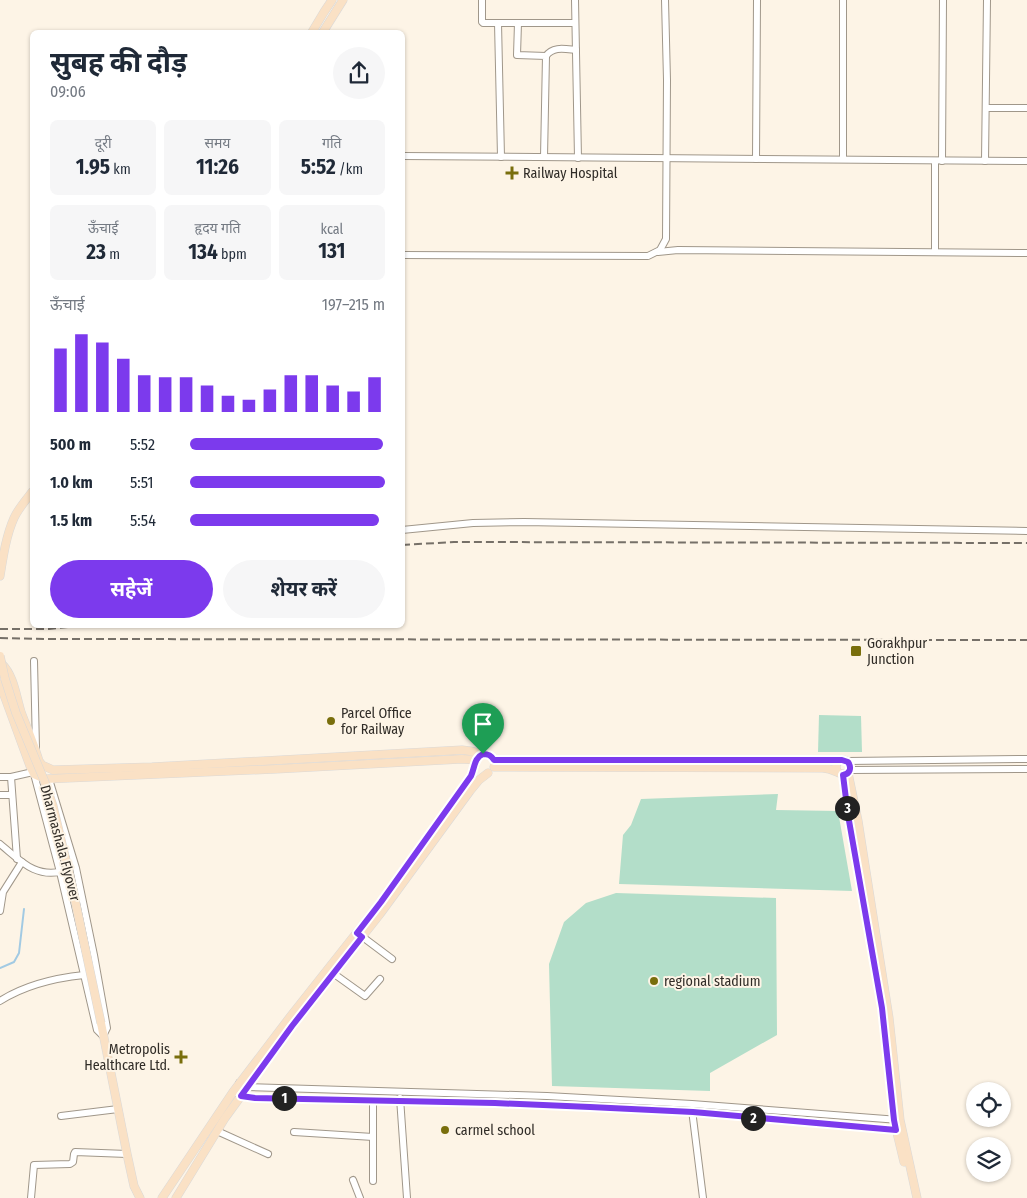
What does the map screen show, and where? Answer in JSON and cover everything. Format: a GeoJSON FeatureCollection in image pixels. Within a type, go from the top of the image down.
{"type":"FeatureCollection","features":[{"type":"Feature","properties":{"kind":"main road"},"geometry":{"type":"LineString","coordinates":[[313,30],[332,0]]}},
{"type":"Feature","properties":{"kind":"main road"},"geometry":{"type":"LineString","coordinates":[[323,30],[343,0]]}},
{"type":"Feature","properties":{"kind":"main road"},"geometry":{"type":"LineString","coordinates":[[0,576],[8,535],[14,518],[30,494]]}},
{"type":"Feature","properties":{"kind":"main road","name":"Dharmashala Flyover"},"geometry":{"type":"LineString","coordinates":[[0,656],[16,713],[53,806],[101,1023],[134,1186]]}},
{"type":"Feature","properties":{"kind":"main road"},"geometry":{"type":"LineString","coordinates":[[0,663],[7,670],[10,677],[39,761],[42,765],[53,770],[152,767],[462,750],[492,756],[492,767],[470,791],[359,935],[290,1016],[239,1083],[162,1198]]}},
{"type":"Feature","properties":{"kind":"main road"},"geometry":{"type":"LineString","coordinates":[[0,684],[33,773],[45,779],[453,759],[476,763]]}},
{"type":"Feature","properties":{"kind":"main road"},"geometry":{"type":"LineString","coordinates":[[359,935],[471,776],[480,755],[483,754]]}},
{"type":"Feature","properties":{"kind":"main road"},"geometry":{"type":"LineString","coordinates":[[476,763],[478,770],[483,773],[506,760],[845,761],[850,764],[845,773]]}},
{"type":"Feature","properties":{"kind":"main road"},"geometry":{"type":"LineString","coordinates":[[845,761],[837,763],[836,766],[845,773],[858,821],[886,1000],[897,1120],[912,1198]]}},
{"type":"Feature","properties":{"kind":"main road"},"geometry":{"type":"LineString","coordinates":[[492,767],[823,768],[845,773]]}},
{"type":"Feature","properties":{"kind":"main road"},"geometry":{"type":"LineString","coordinates":[[176,1198],[217,1131],[330,971]]}},
{"type":"Feature","properties":{"kind":"main road"},"geometry":{"type":"LineString","coordinates":[[899,1130],[917,1198]]}},
{"type":"Feature","properties":{"kind":"main road"},"geometry":{"type":"LineString","coordinates":[[134,1186],[134,1198]]}},
{"type":"Feature","properties":{"kind":"main road"},"geometry":{"type":"LineString","coordinates":[[134,1186],[140,1198]]}},
{"type":"Feature","properties":{"kind":"street"},"geometry":{"type":"LineString","coordinates":[[482,0],[482,22],[575,23]]}},
{"type":"Feature","properties":{"kind":"street"},"geometry":{"type":"LineString","coordinates":[[574,0],[578,158]]}},
{"type":"Feature","properties":{"kind":"street"},"geometry":{"type":"LineString","coordinates":[[657,252],[666,239],[667,80],[665,0]]}},
{"type":"Feature","properties":{"kind":"street"},"geometry":{"type":"LineString","coordinates":[[756,159],[757,0]]}},
{"type":"Feature","properties":{"kind":"street"},"geometry":{"type":"LineString","coordinates":[[842,0],[843,159]]}},
{"type":"Feature","properties":{"kind":"street"},"geometry":{"type":"LineString","coordinates":[[935,252],[943,0]]}},
{"type":"Feature","properties":{"kind":"street"},"geometry":{"type":"LineString","coordinates":[[985,161],[987,0]]}},
{"type":"Feature","properties":{"kind":"street"},"geometry":{"type":"LineString","coordinates":[[498,23],[501,157]]}},
{"type":"Feature","properties":{"kind":"street"},"geometry":{"type":"LineString","coordinates":[[518,23],[518,55],[546,56]]}},
{"type":"Feature","properties":{"kind":"street"},"geometry":{"type":"LineString","coordinates":[[544,157],[546,56],[548,52],[555,49],[576,50]]}},
{"type":"Feature","properties":{"kind":"street"},"geometry":{"type":"LineString","coordinates":[[986,108],[1027,108]]}},
{"type":"Feature","properties":{"kind":"street"},"geometry":{"type":"LineString","coordinates":[[405,156],[1027,161]]}},
{"type":"Feature","properties":{"kind":"street"},"geometry":{"type":"LineString","coordinates":[[405,255],[648,256],[657,252],[688,250],[1027,253]]}},
{"type":"Feature","properties":{"kind":"street"},"geometry":{"type":"LineString","coordinates":[[405,531],[473,523],[524,522],[1027,531]]}},
{"type":"Feature","properties":{"kind":"street"},"geometry":{"type":"LineString","coordinates":[[34,661],[36,751]]}},
{"type":"Feature","properties":{"kind":"street"},"geometry":{"type":"LineString","coordinates":[[845,761],[1027,759]]}},
{"type":"Feature","properties":{"kind":"street"},"geometry":{"type":"LineString","coordinates":[[845,773],[1027,770]]}},
{"type":"Feature","properties":{"kind":"street"},"geometry":{"type":"LineString","coordinates":[[0,777],[33,773],[60,872],[97,1030],[103,1036],[107,1028],[76,868],[49,779]]}},
{"type":"Feature","properties":{"kind":"street"},"geometry":{"type":"LineString","coordinates":[[0,911],[1,891],[19,860],[11,777]]}},
{"type":"Feature","properties":{"kind":"street"},"geometry":{"type":"LineString","coordinates":[[0,795],[12,795]]}},
{"type":"Feature","properties":{"kind":"street"},"geometry":{"type":"LineString","coordinates":[[0,844],[29,868],[42,873],[60,872],[76,868]]}},
{"type":"Feature","properties":{"kind":"street"},"geometry":{"type":"LineString","coordinates":[[359,935],[392,959]]}},
{"type":"Feature","properties":{"kind":"street"},"geometry":{"type":"LineString","coordinates":[[330,971],[365,996],[380,980]]}},
{"type":"Feature","properties":{"kind":"street"},"geometry":{"type":"LineString","coordinates":[[0,1001],[34,985],[84,975]]}},
{"type":"Feature","properties":{"kind":"street"},"geometry":{"type":"LineString","coordinates":[[239,1083],[248,1087],[640,1101],[897,1120]]}},
{"type":"Feature","properties":{"kind":"street"},"geometry":{"type":"LineString","coordinates":[[233,1092],[241,1096],[255,1098],[495,1103],[693,1112],[899,1130]]}},
{"type":"Feature","properties":{"kind":"street"},"geometry":{"type":"LineString","coordinates":[[399,1092],[407,1198]]}},
{"type":"Feature","properties":{"kind":"street"},"geometry":{"type":"LineString","coordinates":[[373,1100],[373,1181]]}},
{"type":"Feature","properties":{"kind":"street"},"geometry":{"type":"LineString","coordinates":[[640,1101],[640,1110]]}},
{"type":"Feature","properties":{"kind":"street"},"geometry":{"type":"LineString","coordinates":[[692,1104],[703,1198]]}},
{"type":"Feature","properties":{"kind":"street"},"geometry":{"type":"LineString","coordinates":[[61,1116],[118,1109]]}},
{"type":"Feature","properties":{"kind":"street"},"geometry":{"type":"LineString","coordinates":[[217,1131],[268,1154]]}},
{"type":"Feature","properties":{"kind":"street"},"geometry":{"type":"LineString","coordinates":[[294,1132],[373,1137]]}},
{"type":"Feature","properties":{"kind":"street"},"geometry":{"type":"LineString","coordinates":[[31,1198],[34,1165],[70,1164],[73,1162],[75,1152],[127,1154]]}},
{"type":"Feature","properties":{"kind":"street"},"geometry":{"type":"LineString","coordinates":[[353,1180],[360,1198]]}},
{"type":"Feature","properties":{"kind":"green space"},"geometry":{"type":"Polygon","coordinates":[[[819,715],[861,716],[862,752],[818,752],[819,715]]]}},
{"type":"Feature","properties":{"kind":"green space"},"geometry":{"type":"Polygon","coordinates":[[[778,794],[776,810],[838,811],[852,891],[619,884],[623,835],[631,825],[641,799],[778,794]]]}},
{"type":"Feature","properties":{"kind":"green space"},"geometry":{"type":"Polygon","coordinates":[[[616,893],[776,898],[777,1035],[710,1073],[710,1091],[552,1086],[549,964],[564,922],[586,903],[616,893]]]}},
{"type":"Feature","properties":{"kind":"waterway"},"geometry":{"type":"LineString","coordinates":[[0,968],[14,962],[19,953],[24,909]]}},
{"type":"Feature","properties":{"kind":"railway"},"geometry":{"type":"LineString","coordinates":[[405,545],[454,542],[1027,543]]}},
{"type":"Feature","properties":{"kind":"railway"},"geometry":{"type":"LineString","coordinates":[[0,629],[59,628]]}},
{"type":"Feature","properties":{"kind":"railway"},"geometry":{"type":"LineString","coordinates":[[0,638],[1027,640]]}},
{"type":"Feature","properties":{"kind":"place","name":"Railway Hospital"},"geometry":{"type":"Point","coordinates":[512,173]}},
{"type":"Feature","properties":{"kind":"place","name":"Gorakhpur Junction"},"geometry":{"type":"Point","coordinates":[856,651]}},
{"type":"Feature","properties":{"kind":"place","name":"Parcel Office for Railway"},"geometry":{"type":"Point","coordinates":[331,721]}},
{"type":"Feature","properties":{"kind":"place","name":"regional stadium"},"geometry":{"type":"Point","coordinates":[654,981]}},
{"type":"Feature","properties":{"kind":"place","name":"Metropolis Healthcare Ltd."},"geometry":{"type":"Point","coordinates":[181,1057]}},
{"type":"Feature","properties":{"kind":"place","name":"carmel school"},"geometry":{"type":"Point","coordinates":[445,1130]}},
{"type":"Feature","properties":{"kind":"route"},"geometry":{"type":"LineString","coordinates":[[483,754],[492,756],[494,760],[846,760],[851,767],[848,773],[843,775],[848,815],[882,1008],[896,1130],[693,1112],[495,1103],[255,1098],[241,1096],[292,1026],[362,937],[357,933],[424,843],[471,776],[476,760],[483,754]]}}]}
